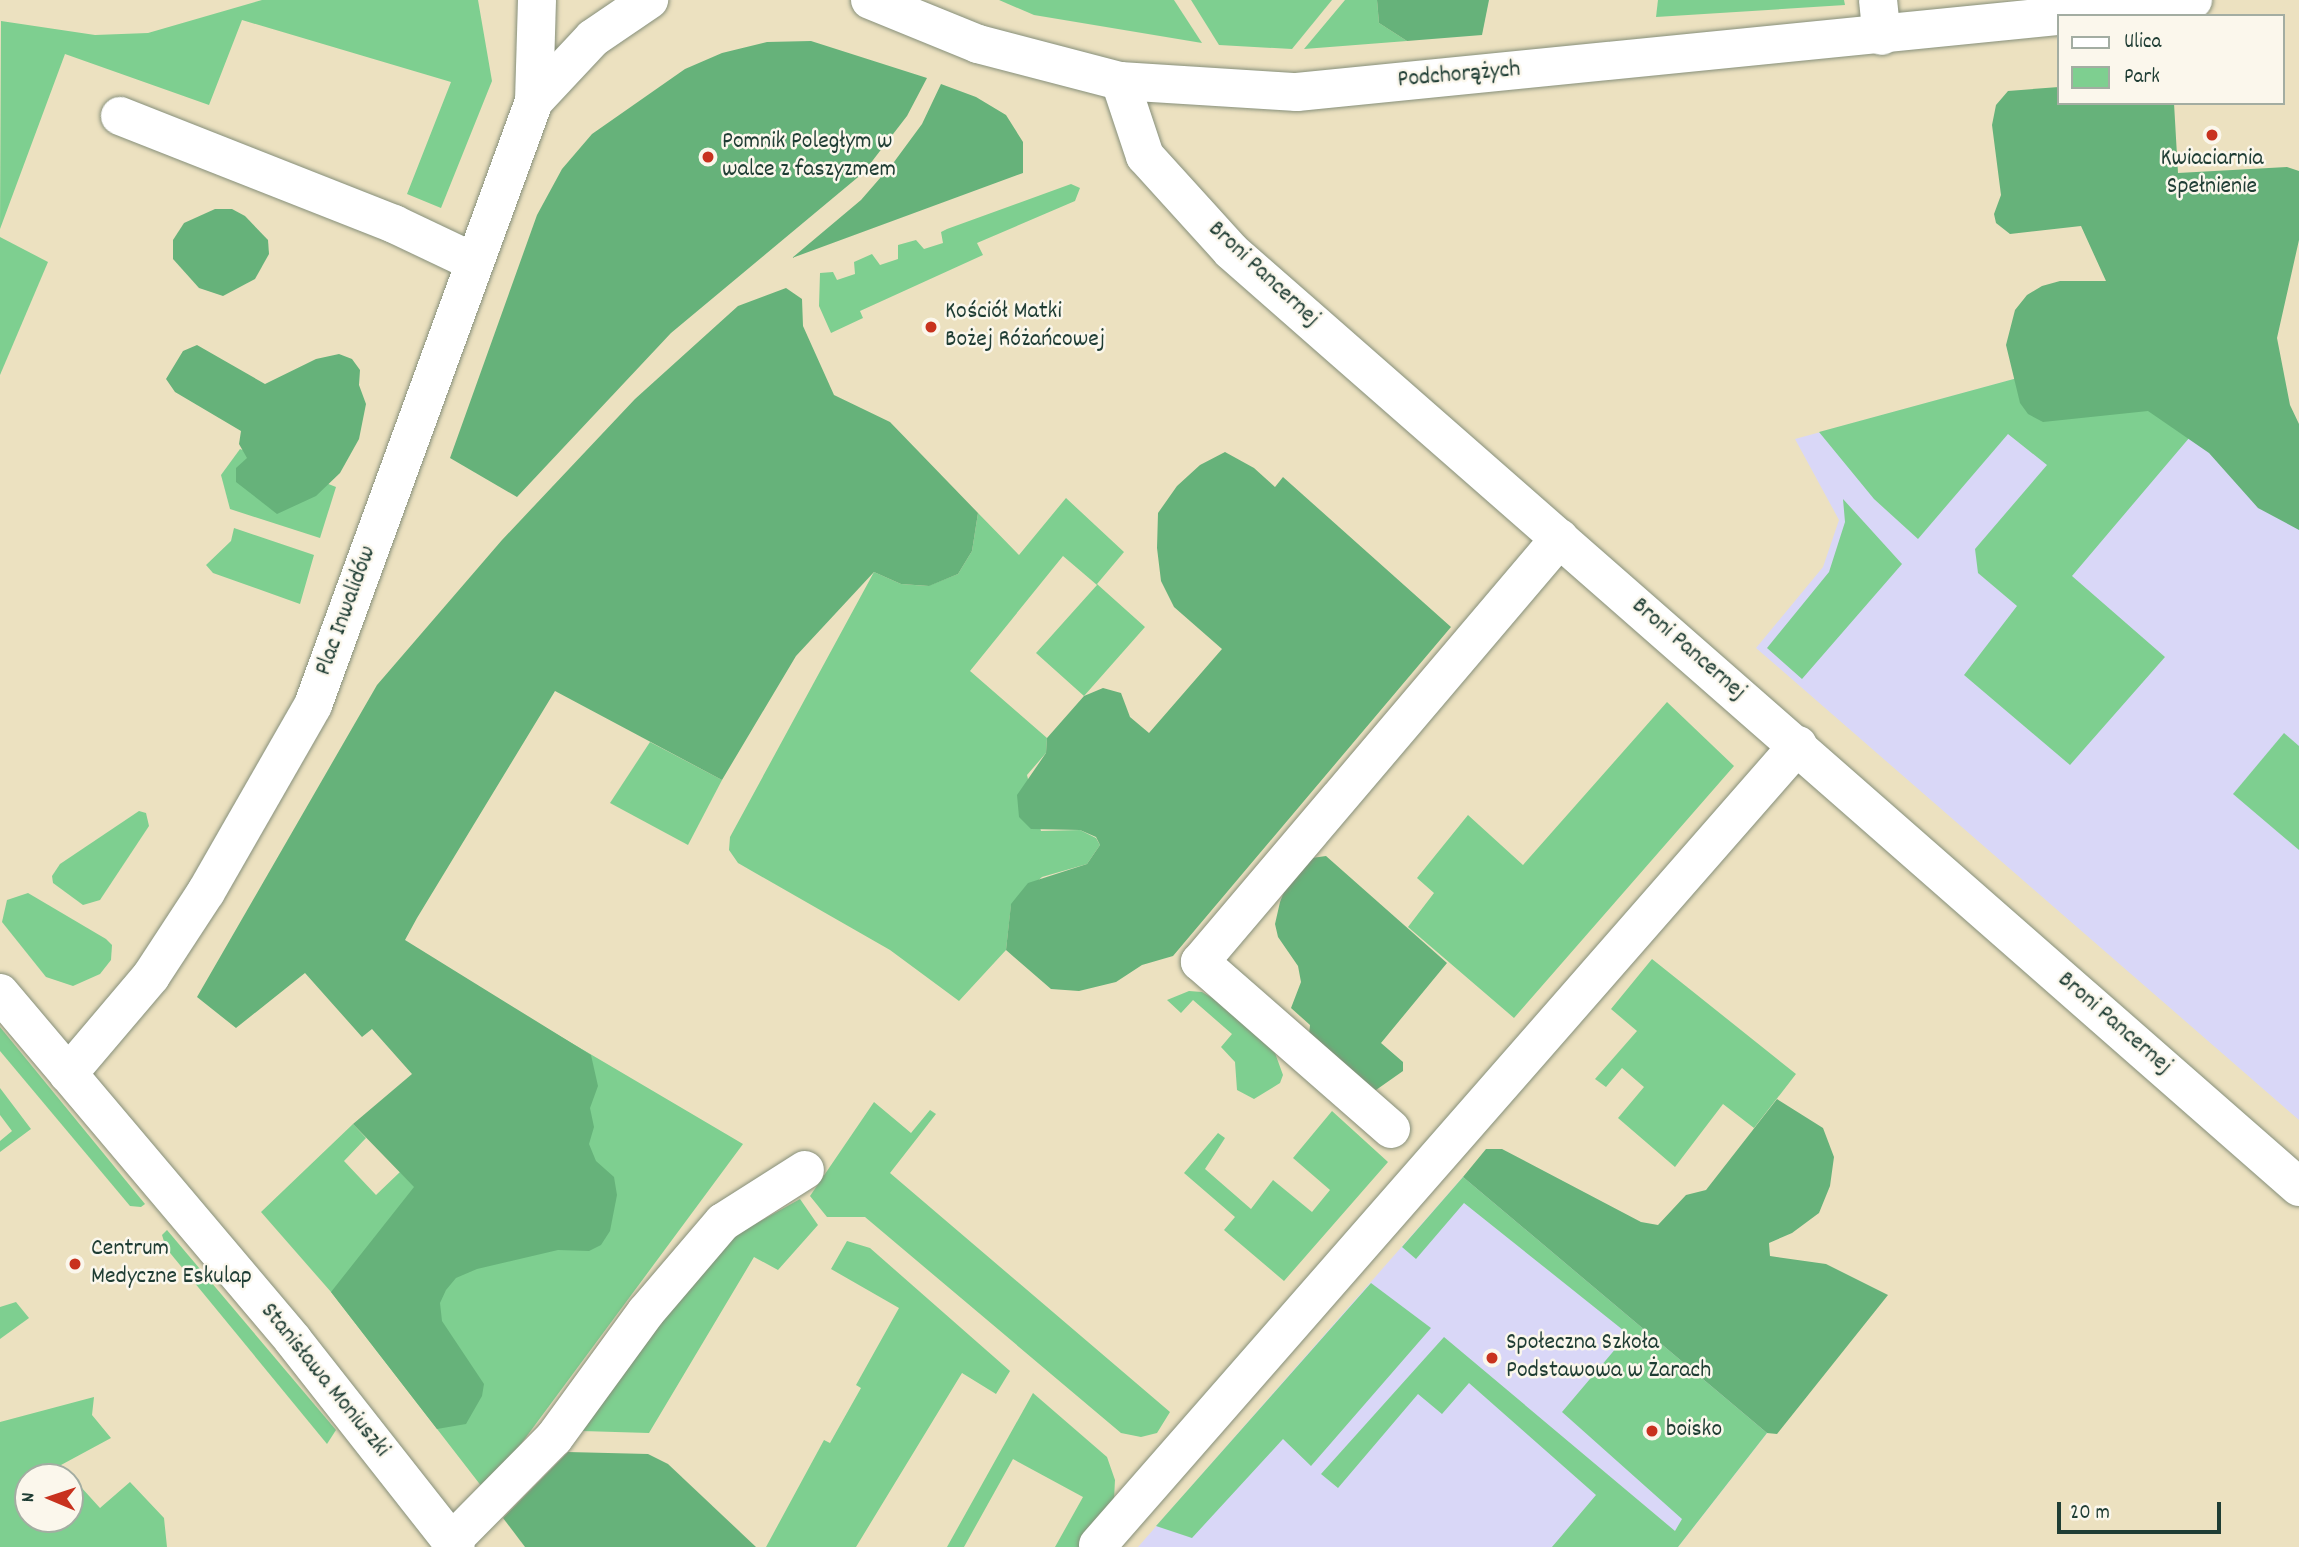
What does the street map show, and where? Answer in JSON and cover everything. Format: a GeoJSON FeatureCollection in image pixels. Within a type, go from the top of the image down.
{"type":"FeatureCollection","features":[{"type":"Feature","properties":{"kind":"street","name":"Plac Inwalidów"},"geometry":{"type":"LineString","coordinates":[[68,1074],[151,976],[206,892],[313,705],[534,101],[537,0]]}},
{"type":"Feature","properties":{"kind":"street","name":"Plac Inwalidów"},"geometry":{"type":"LineString","coordinates":[[534,101],[593,38],[649,0]]}},
{"type":"Feature","properties":{"kind":"street","name":"Podchorążych"},"geometry":{"type":"LineString","coordinates":[[870,0],[978,44],[1120,81],[1297,92],[1880,18],[2058,16]]}},
{"type":"Feature","properties":{"kind":"street","name":"Podchorążych"},"geometry":{"type":"LineString","coordinates":[[2075,14],[2170,1]]}},
{"type":"Feature","properties":{"kind":"street","name":"Broni Pancernej"},"geometry":{"type":"LineString","coordinates":[[1120,81],[1145,156],[1231,251],[1798,745],[2299,1188]]}},
{"type":"Feature","properties":{"kind":"street"},"geometry":{"type":"LineString","coordinates":[[120,116],[394,224],[474,262]]}},
{"type":"Feature","properties":{"kind":"street"},"geometry":{"type":"LineString","coordinates":[[1391,1129],[1200,962],[1560,538]]}},
{"type":"Feature","properties":{"kind":"street"},"geometry":{"type":"LineString","coordinates":[[1098,1545],[1798,745]]}},
{"type":"Feature","properties":{"kind":"street","name":"Stanisława Moniuszki"},"geometry":{"type":"LineString","coordinates":[[0,993],[293,1340],[454,1544]]}},
{"type":"Feature","properties":{"kind":"street"},"geometry":{"type":"LineString","coordinates":[[454,1544],[554,1438],[646,1312],[723,1222],[805,1170]]}},
{"type":"Feature","properties":{"kind":"shaded area"},"geometry":{"type":"Polygon","coordinates":[[[2146,343],[2299,486],[2299,1120],[1756,648],[1823,567],[1839,520],[1795,439],[2146,343]]]}},
{"type":"Feature","properties":{"kind":"shaded area","name":"Społeczna Szkoła Podstawowa w Żarach"},"geometry":{"type":"Polygon","coordinates":[[[1463,1177],[1767,1433],[1678,1547],[1138,1547],[1463,1177]]]}},
{"type":"Feature","properties":{"kind":"green space"},"geometry":{"type":"Polygon","coordinates":[[[262,0],[478,0],[492,81],[441,208],[407,194],[451,82],[242,20],[209,105],[65,54],[0,229],[1,21],[95,35],[148,33],[262,0]]]}},
{"type":"Feature","properties":{"kind":"green space"},"geometry":{"type":"Polygon","coordinates":[[[999,0],[1174,0],[1202,43],[1034,15],[999,0]]]}},
{"type":"Feature","properties":{"kind":"green space"},"geometry":{"type":"Polygon","coordinates":[[[1191,0],[1332,0],[1292,49],[1219,45],[1191,0]]]}},
{"type":"Feature","properties":{"kind":"green space"},"geometry":{"type":"Polygon","coordinates":[[[1345,0],[1377,0],[1379,23],[1407,41],[1304,49],[1345,0]]]}},
{"type":"Feature","properties":{"kind":"green space"},"geometry":{"type":"Polygon","coordinates":[[[1377,0],[1489,0],[1482,35],[1407,41],[1379,23],[1377,0]]]}},
{"type":"Feature","properties":{"kind":"green space"},"geometry":{"type":"Polygon","coordinates":[[[1658,0],[1844,0],[1845,5],[1656,17],[1658,0]]]}},
{"type":"Feature","properties":{"kind":"green space"},"geometry":{"type":"Polygon","coordinates":[[[811,41],[927,78],[907,116],[863,173],[671,333],[517,497],[450,458],[537,215],[562,169],[592,134],[685,69],[722,53],[767,42],[811,41]]]}},
{"type":"Feature","properties":{"kind":"green space"},"geometry":{"type":"Polygon","coordinates":[[[941,84],[976,97],[1006,115],[1023,142],[1023,173],[792,258],[861,200],[894,162],[922,124],[941,84]]]}},
{"type":"Feature","properties":{"kind":"green space"},"geometry":{"type":"Polygon","coordinates":[[[2058,87],[2058,105],[2174,105],[2178,173],[2287,167],[2299,171],[2299,240],[2277,338],[2290,405],[2299,424],[2299,530],[2258,508],[2209,453],[2148,411],[2043,422],[2028,414],[2020,403],[2006,345],[2015,310],[2027,295],[2042,286],[2060,281],[2106,281],[2081,226],[2010,234],[1996,223],[1994,214],[2001,195],[1992,125],[1996,105],[2008,91],[2058,87]]]}},
{"type":"Feature","properties":{"kind":"green space"},"geometry":{"type":"Polygon","coordinates":[[[1071,184],[1080,188],[1075,201],[977,243],[983,255],[860,311],[863,318],[831,333],[819,306],[820,273],[833,272],[837,280],[855,274],[854,262],[872,254],[880,265],[898,259],[898,245],[916,240],[924,249],[943,243],[941,232],[947,229],[1071,184]]]}},
{"type":"Feature","properties":{"kind":"green space"},"geometry":{"type":"Polygon","coordinates":[[[215,209],[232,209],[245,216],[268,240],[269,254],[255,279],[223,296],[199,288],[173,259],[173,240],[184,223],[215,209]]]}},
{"type":"Feature","properties":{"kind":"green space"},"geometry":{"type":"Polygon","coordinates":[[[0,237],[48,262],[0,375],[0,237]]]}},
{"type":"Feature","properties":{"kind":"green space"},"geometry":{"type":"Polygon","coordinates":[[[786,288],[802,299],[803,326],[834,395],[890,422],[978,513],[972,551],[958,574],[929,586],[901,584],[874,572],[796,656],[722,780],[555,691],[405,940],[591,1055],[598,1086],[590,1108],[594,1127],[589,1144],[596,1161],[614,1177],[617,1195],[610,1231],[601,1245],[589,1251],[558,1250],[477,1269],[456,1278],[446,1290],[440,1303],[442,1321],[484,1384],[482,1396],[466,1424],[437,1429],[331,1292],[414,1187],[353,1124],[412,1074],[372,1029],[362,1037],[305,973],[236,1028],[197,997],[377,685],[502,540],[635,399],[738,306],[786,288]]]}},
{"type":"Feature","properties":{"kind":"green space"},"geometry":{"type":"Polygon","coordinates":[[[2146,343],[2212,411],[2072,576],[2165,657],[2070,765],[1964,675],[2017,606],[1978,573],[1975,549],[2047,465],[2008,434],[1918,539],[1874,499],[1819,432],[2146,343]]]}},
{"type":"Feature","properties":{"kind":"green space"},"geometry":{"type":"Polygon","coordinates":[[[197,345],[265,384],[316,359],[339,354],[352,359],[360,370],[359,385],[366,404],[359,439],[340,473],[316,496],[277,514],[236,482],[236,468],[247,458],[239,444],[241,431],[175,392],[166,379],[183,351],[197,345]]]}},
{"type":"Feature","properties":{"kind":"green space"},"geometry":{"type":"Polygon","coordinates":[[[240,449],[336,487],[320,538],[230,509],[221,475],[240,449]]]}},
{"type":"Feature","properties":{"kind":"green space"},"geometry":{"type":"Polygon","coordinates":[[[1225,452],[1254,468],[1275,487],[1283,477],[1451,627],[1173,956],[1142,965],[1116,982],[1079,991],[1051,989],[1006,950],[1011,904],[1028,883],[1087,864],[1100,845],[1096,837],[1080,830],[1031,829],[1019,817],[1017,795],[1046,753],[1047,738],[1084,696],[1103,688],[1121,693],[1130,717],[1149,733],[1222,649],[1174,607],[1161,581],[1157,548],[1158,513],[1177,486],[1200,465],[1225,452]]]}},
{"type":"Feature","properties":{"kind":"green space"},"geometry":{"type":"Polygon","coordinates":[[[1066,498],[1124,552],[1097,584],[1145,627],[1084,696],[1036,653],[1097,585],[1063,556],[970,671],[1047,738],[1046,753],[1027,775],[1041,831],[1080,830],[1096,838],[1100,845],[1087,864],[1042,877],[1011,905],[1006,950],[959,1001],[890,950],[738,863],[729,850],[730,837],[874,572],[901,584],[928,586],[958,574],[972,551],[978,513],[1019,555],[1066,498]]]}},
{"type":"Feature","properties":{"kind":"green space"},"geometry":{"type":"Polygon","coordinates":[[[1843,499],[1902,564],[1802,679],[1767,648],[1829,572],[1845,522],[1843,499]]]}},
{"type":"Feature","properties":{"kind":"green space"},"geometry":{"type":"Polygon","coordinates":[[[234,528],[314,555],[300,604],[213,573],[206,565],[231,541],[234,528]]]}},
{"type":"Feature","properties":{"kind":"green space"},"geometry":{"type":"Polygon","coordinates":[[[1667,702],[1734,766],[1514,1018],[1408,927],[1434,893],[1417,878],[1468,815],[1523,865],[1667,702]]]}},
{"type":"Feature","properties":{"kind":"green space"},"geometry":{"type":"Polygon","coordinates":[[[2284,733],[2299,746],[2299,850],[2233,794],[2284,733]]]}},
{"type":"Feature","properties":{"kind":"green space"},"geometry":{"type":"Polygon","coordinates":[[[650,742],[722,780],[688,845],[610,803],[650,742]]]}},
{"type":"Feature","properties":{"kind":"green space"},"geometry":{"type":"Polygon","coordinates":[[[139,811],[146,813],[149,826],[100,900],[83,905],[53,883],[52,876],[60,864],[139,811]]]}},
{"type":"Feature","properties":{"kind":"green space"},"geometry":{"type":"Polygon","coordinates":[[[1326,856],[1447,963],[1381,1043],[1403,1062],[1403,1071],[1376,1090],[1366,1090],[1309,1035],[1310,1025],[1291,1008],[1301,982],[1298,966],[1278,937],[1275,924],[1280,902],[1289,879],[1312,858],[1326,856]]]}},
{"type":"Feature","properties":{"kind":"green space"},"geometry":{"type":"Polygon","coordinates":[[[28,893],[112,945],[111,960],[100,974],[73,986],[46,977],[2,922],[7,900],[28,893]]]}},
{"type":"Feature","properties":{"kind":"green space"},"geometry":{"type":"Polygon","coordinates":[[[1652,959],[1796,1074],[1754,1128],[1723,1104],[1675,1167],[1618,1118],[1644,1087],[1622,1068],[1606,1087],[1595,1079],[1637,1031],[1611,1009],[1652,959]]]}},
{"type":"Feature","properties":{"kind":"green space"},"geometry":{"type":"Polygon","coordinates":[[[1189,991],[1202,992],[1216,1000],[1275,1053],[1283,1075],[1280,1083],[1254,1099],[1237,1090],[1235,1062],[1221,1047],[1232,1034],[1193,1000],[1181,1013],[1167,1000],[1189,991]]]}},
{"type":"Feature","properties":{"kind":"green space"},"geometry":{"type":"Polygon","coordinates":[[[541,1025],[743,1144],[504,1467],[482,1487],[331,1292],[261,1212],[353,1124],[366,1138],[344,1161],[376,1195],[400,1172],[414,1186],[541,1025]]]}},
{"type":"Feature","properties":{"kind":"green space"},"geometry":{"type":"Polygon","coordinates":[[[0,1027],[145,1204],[141,1207],[130,1206],[0,1051],[0,1027]]]}},
{"type":"Feature","properties":{"kind":"green space"},"geometry":{"type":"Polygon","coordinates":[[[0,1088],[31,1129],[0,1152],[0,1141],[12,1131],[0,1115],[0,1088]]]}},
{"type":"Feature","properties":{"kind":"green space"},"geometry":{"type":"Polygon","coordinates":[[[1777,1099],[1823,1128],[1834,1157],[1830,1186],[1819,1213],[1792,1233],[1769,1243],[1770,1256],[1826,1264],[1888,1295],[1777,1434],[1767,1433],[1463,1177],[1486,1149],[1502,1149],[1641,1222],[1658,1225],[1686,1195],[1706,1190],[1777,1099]]]}},
{"type":"Feature","properties":{"kind":"green space"},"geometry":{"type":"Polygon","coordinates":[[[874,1102],[911,1133],[930,1110],[936,1114],[890,1173],[1170,1412],[1157,1433],[1141,1437],[1121,1433],[865,1217],[827,1217],[810,1196],[874,1102]]]}},
{"type":"Feature","properties":{"kind":"green space"},"geometry":{"type":"Polygon","coordinates":[[[1332,1111],[1388,1162],[1284,1281],[1224,1230],[1235,1217],[1184,1173],[1218,1133],[1225,1138],[1205,1169],[1251,1209],[1273,1180],[1312,1212],[1330,1190],[1293,1158],[1332,1111]]]}},
{"type":"Feature","properties":{"kind":"green space"},"geometry":{"type":"Polygon","coordinates":[[[1463,1177],[1767,1433],[1678,1547],[1552,1547],[1596,1495],[1469,1383],[1442,1414],[1418,1394],[1338,1488],[1321,1474],[1444,1337],[1675,1531],[1682,1519],[1562,1412],[1628,1334],[1464,1203],[1416,1259],[1402,1247],[1463,1177]]]}},
{"type":"Feature","properties":{"kind":"green space"},"geometry":{"type":"Polygon","coordinates":[[[800,1199],[818,1225],[778,1270],[754,1257],[649,1433],[582,1431],[692,1280],[732,1237],[800,1199]]]}},
{"type":"Feature","properties":{"kind":"green space"},"geometry":{"type":"Polygon","coordinates":[[[167,1230],[336,1430],[327,1444],[166,1248],[162,1235],[167,1230]]]}},
{"type":"Feature","properties":{"kind":"green space"},"geometry":{"type":"Polygon","coordinates":[[[847,1241],[870,1248],[1010,1371],[996,1394],[962,1373],[856,1547],[766,1547],[824,1440],[830,1443],[861,1388],[856,1385],[899,1308],[831,1269],[847,1241]]]}},
{"type":"Feature","properties":{"kind":"green space"},"geometry":{"type":"Polygon","coordinates":[[[1371,1283],[1431,1328],[1311,1466],[1283,1439],[1192,1538],[1156,1526],[1371,1283]]]}},
{"type":"Feature","properties":{"kind":"green space"},"geometry":{"type":"Polygon","coordinates":[[[16,1302],[29,1318],[0,1339],[0,1307],[16,1302]]]}},
{"type":"Feature","properties":{"kind":"green space"},"geometry":{"type":"Polygon","coordinates":[[[1033,1393],[1107,1457],[1115,1480],[1114,1500],[1086,1547],[1055,1547],[1083,1497],[1013,1459],[964,1547],[947,1547],[1033,1393]]]}},
{"type":"Feature","properties":{"kind":"green space"},"geometry":{"type":"Polygon","coordinates":[[[94,1397],[92,1415],[111,1438],[65,1463],[14,1463],[14,1533],[84,1533],[84,1490],[100,1508],[130,1482],[164,1518],[167,1547],[0,1547],[0,1422],[94,1397]]]}},
{"type":"Feature","properties":{"kind":"green space"},"geometry":{"type":"Polygon","coordinates":[[[568,1452],[648,1454],[668,1464],[756,1547],[525,1547],[503,1518],[568,1452]]]}},
{"type":"Feature","properties":{"kind":"place","name":"Kwiaciarnia Spełnienie"},"geometry":{"type":"Point","coordinates":[2212,135]}},
{"type":"Feature","properties":{"kind":"place","name":"Pomnik Poległym w walce z faszyzmem"},"geometry":{"type":"Point","coordinates":[708,157]}},
{"type":"Feature","properties":{"kind":"place","name":"Kościół Matki Bożej Różańcowej"},"geometry":{"type":"Point","coordinates":[931,327]}},
{"type":"Feature","properties":{"kind":"place","name":"Centrum Medyczne Eskulap"},"geometry":{"type":"Point","coordinates":[75,1264]}},
{"type":"Feature","properties":{"kind":"place","name":"Społeczna Szkoła Podstawowa w Żarach"},"geometry":{"type":"Point","coordinates":[1492,1358]}},
{"type":"Feature","properties":{"kind":"place","name":"boisko"},"geometry":{"type":"Point","coordinates":[1652,1431]}}]}
